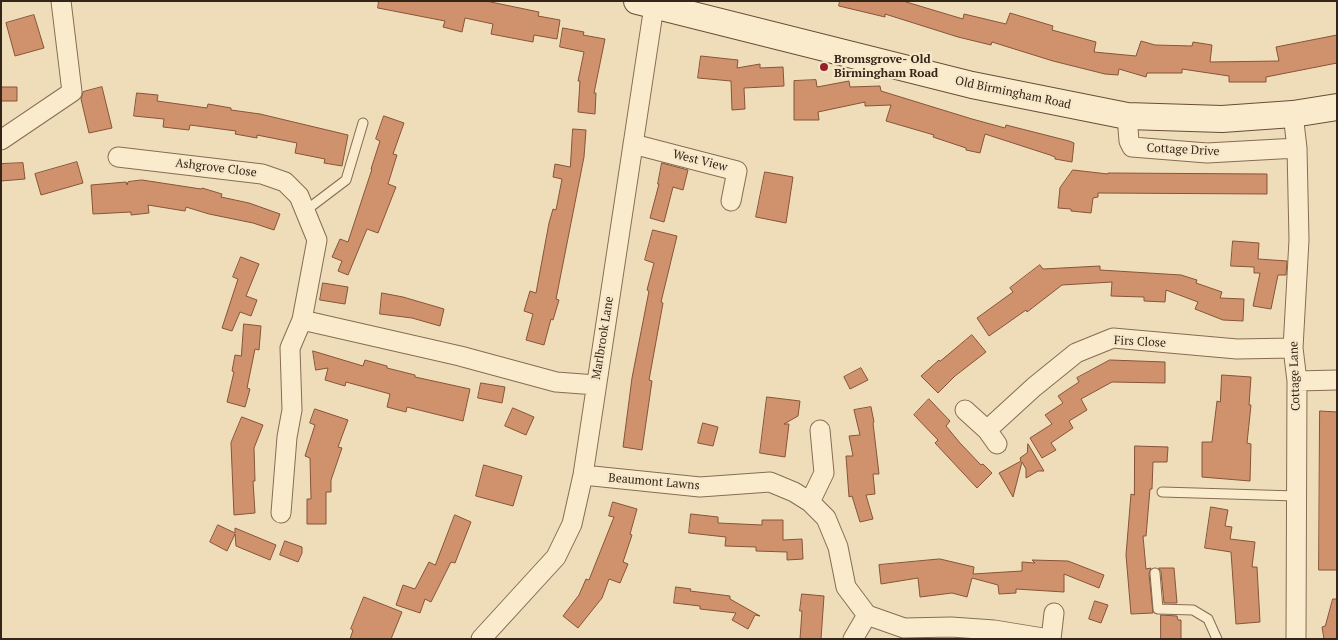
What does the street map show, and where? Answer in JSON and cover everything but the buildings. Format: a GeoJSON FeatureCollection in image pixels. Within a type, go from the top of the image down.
{"type":"FeatureCollection","features":[{"type":"Feature","properties":{"kind":"main road","name":"Old Birmingham Road"},"geometry":{"type":"LineString","coordinates":[[645,3],[972,85],[1126,116],[1222,119],[1293,114],[1337,107]]}},
{"type":"Feature","properties":{"kind":"street"},"geometry":{"type":"LineString","coordinates":[[1,140],[72,92],[61,1]]}},
{"type":"Feature","properties":{"kind":"street","name":"Marlbrook Lane"},"geometry":{"type":"LineString","coordinates":[[481,639],[556,558],[572,524],[583,475],[633,144],[645,3]]}},
{"type":"Feature","properties":{"kind":"street","name":"Cottage Lane"},"geometry":{"type":"LineString","coordinates":[[1293,114],[1297,148],[1299,240],[1293,348],[1297,380],[1296,639]]}},
{"type":"Feature","properties":{"kind":"street","name":"Cottage Drive"},"geometry":{"type":"LineString","coordinates":[[1126,116],[1129,141],[1132,147],[1207,153],[1297,148]]}},
{"type":"Feature","properties":{"kind":"street","name":"West View"},"geometry":{"type":"LineString","coordinates":[[633,144],[737,171],[731,201]]}},
{"type":"Feature","properties":{"kind":"street","name":"Ashgrove Close"},"geometry":{"type":"LineString","coordinates":[[118,157],[262,174],[284,182],[299,196],[317,240],[302,320],[290,348],[292,410],[287,436],[281,513]]}},
{"type":"Feature","properties":{"kind":"street"},"geometry":{"type":"LineString","coordinates":[[302,320],[460,356],[556,382],[596,385]]}},
{"type":"Feature","properties":{"kind":"street","name":"Firs Close"},"geometry":{"type":"LineString","coordinates":[[964,410],[992,437],[1034,387],[1076,353],[1113,338],[1236,350],[1293,348]]}},
{"type":"Feature","properties":{"kind":"street"},"geometry":{"type":"LineString","coordinates":[[1297,380],[1337,380]]}},
{"type":"Feature","properties":{"kind":"street"},"geometry":{"type":"LineString","coordinates":[[810,502],[824,472],[820,430]]}},
{"type":"Feature","properties":{"kind":"street","name":"Beaumont Lawns"},"geometry":{"type":"LineString","coordinates":[[583,475],[700,487],[770,482],[794,492],[810,502],[826,518],[838,547],[846,588],[867,615]]}},
{"type":"Feature","properties":{"kind":"street"},"geometry":{"type":"LineString","coordinates":[[853,639],[867,615],[904,628],[994,630],[1050,639],[1054,613]]}},
{"type":"Feature","properties":{"kind":"lane"},"geometry":{"type":"LineString","coordinates":[[305,211],[346,180],[364,123]]}},
{"type":"Feature","properties":{"kind":"lane"},"geometry":{"type":"LineString","coordinates":[[1162,492],[1296,496]]}},
{"type":"Feature","properties":{"kind":"lane"},"geometry":{"type":"LineString","coordinates":[[1155,573],[1158,609],[1193,610],[1208,619],[1217,639]]}},
{"type":"Feature","properties":{"kind":"place","name":"Bromsgrove- Old Birmingham Road"},"geometry":{"type":"Point","coordinates":[824,67]}}]}
